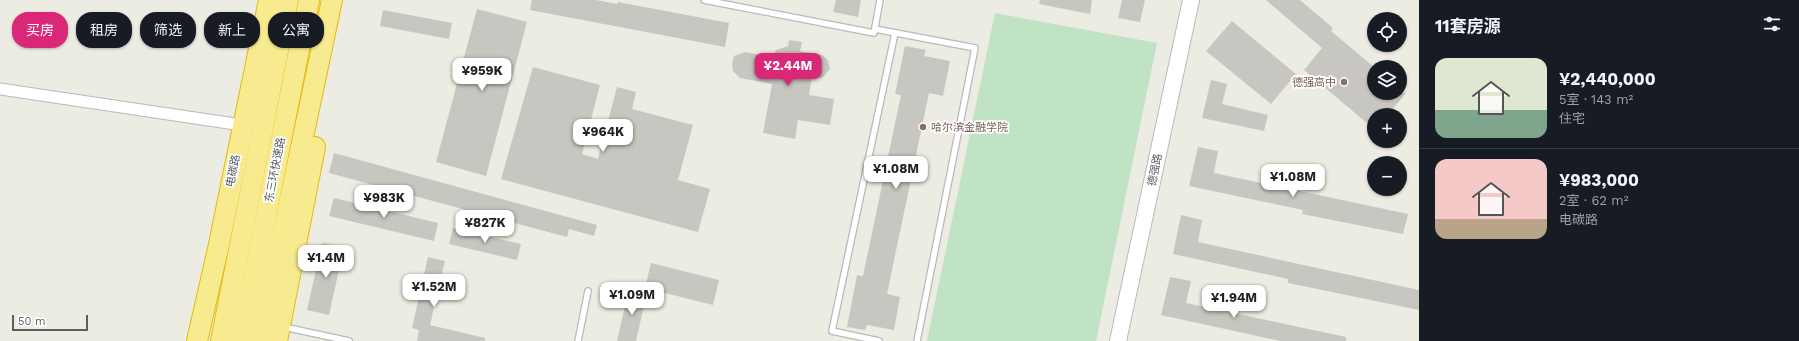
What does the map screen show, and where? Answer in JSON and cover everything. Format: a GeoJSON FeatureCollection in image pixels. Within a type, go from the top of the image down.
{"type":"FeatureCollection","features":[{"type":"Feature","properties":{"kind":"highway","name":"电碳路"},"geometry":{"type":"LineString","coordinates":[[197,341],[218,248],[242,124],[269,0]]}},
{"type":"Feature","properties":{"kind":"highway"},"geometry":{"type":"LineString","coordinates":[[209,341],[278,0]]}},
{"type":"Feature","properties":{"kind":"highway","name":"东三环快速路"},"geometry":{"type":"LineString","coordinates":[[221,341],[288,0]]}},
{"type":"Feature","properties":{"kind":"highway","name":"东三环快速路"},"geometry":{"type":"LineString","coordinates":[[240,341],[309,0]]}},
{"type":"Feature","properties":{"kind":"highway"},"geometry":{"type":"LineString","coordinates":[[260,341],[332,0]]}},
{"type":"Feature","properties":{"kind":"highway"},"geometry":{"type":"LineString","coordinates":[[278,333],[344,0]]}},
{"type":"Feature","properties":{"kind":"street","name":"德强路"},"geometry":{"type":"LineString","coordinates":[[1111,341],[1184,0]]}},
{"type":"Feature","properties":{"kind":"street","name":"德强路"},"geometry":{"type":"LineString","coordinates":[[1118,341],[1192,0]]}},
{"type":"Feature","properties":{"kind":"street"},"geometry":{"type":"LineString","coordinates":[[0,89],[242,124]]}},
{"type":"Feature","properties":{"kind":"lane"},"geometry":{"type":"LineString","coordinates":[[704,0],[874,33],[880,0]]}},
{"type":"Feature","properties":{"kind":"lane"},"geometry":{"type":"LineString","coordinates":[[874,29],[975,48],[917,341]]}},
{"type":"Feature","properties":{"kind":"lane"},"geometry":{"type":"LineString","coordinates":[[879,341],[832,331],[896,33]]}},
{"type":"Feature","properties":{"kind":"lane"},"geometry":{"type":"LineString","coordinates":[[578,341],[588,291]]}},
{"type":"Feature","properties":{"kind":"lane"},"geometry":{"type":"LineString","coordinates":[[278,333],[349,341]]}},
{"type":"Feature","properties":{"kind":"green space"},"geometry":{"type":"Polygon","coordinates":[[[995,13],[1157,43],[1096,341],[927,341],[995,13]]]}},
{"type":"Feature","properties":{"kind":"building"},"geometry":{"type":"Polygon","coordinates":[[[532,0],[596,0],[617,4],[618,2],[729,23],[725,47],[530,10],[532,0]]]}},
{"type":"Feature","properties":{"kind":"building"},"geometry":{"type":"Polygon","coordinates":[[[836,0],[861,0],[858,17],[833,12],[836,0]]]}},
{"type":"Feature","properties":{"kind":"building"},"geometry":{"type":"Polygon","coordinates":[[[1040,0],[1092,0],[1090,14],[1039,4],[1040,0]]]}},
{"type":"Feature","properties":{"kind":"building"},"geometry":{"type":"Polygon","coordinates":[[[1122,0],[1145,0],[1140,22],[1118,18],[1122,0]]]}},
{"type":"Feature","properties":{"kind":"building"},"geometry":{"type":"Polygon","coordinates":[[[1266,0],[1300,0],[1333,28],[1331,31],[1367,61],[1367,100],[1400,100],[1394,108],[1367,108],[1367,123],[1304,70],[1322,48],[1266,0]]]}},
{"type":"Feature","properties":{"kind":"building"},"geometry":{"type":"Polygon","coordinates":[[[477,9],[527,22],[486,176],[436,162],[477,9]]]}},
{"type":"Feature","properties":{"kind":"building"},"geometry":{"type":"Polygon","coordinates":[[[383,10],[452,23],[449,39],[380,26],[383,10]]]}},
{"type":"Feature","properties":{"kind":"building"},"geometry":{"type":"Polygon","coordinates":[[[1232,21],[1296,74],[1271,104],[1206,51],[1232,21]]]}},
{"type":"Feature","properties":{"kind":"building"},"geometry":{"type":"Polygon","coordinates":[[[789,40],[802,42],[800,51],[822,55],[828,60],[830,69],[822,78],[812,77],[809,95],[834,99],[830,125],[798,120],[795,139],[763,133],[772,84],[740,78],[733,71],[732,63],[734,56],[745,52],[772,57],[776,50],[788,46],[789,40]]]}},
{"type":"Feature","properties":{"kind":"building"},"geometry":{"type":"Polygon","coordinates":[[[905,46],[926,50],[924,56],[950,61],[943,96],[929,93],[887,294],[900,297],[894,330],[867,325],[865,330],[847,327],[857,275],[863,276],[901,95],[895,94],[905,46]]]}},
{"type":"Feature","properties":{"kind":"building"},"geometry":{"type":"Polygon","coordinates":[[[533,67],[600,85],[582,154],[598,159],[617,87],[636,92],[632,109],[693,125],[678,180],[710,189],[698,232],[501,179],[533,67]]]}},
{"type":"Feature","properties":{"kind":"building"},"geometry":{"type":"Polygon","coordinates":[[[1211,80],[1227,84],[1222,104],[1268,115],[1264,131],[1202,118],[1211,80]]]}},
{"type":"Feature","properties":{"kind":"building"},"geometry":{"type":"Polygon","coordinates":[[[1198,147],[1218,151],[1214,173],[1408,214],[1403,234],[1302,214],[1303,210],[1189,186],[1198,147]]]}},
{"type":"Feature","properties":{"kind":"building"},"geometry":{"type":"Polygon","coordinates":[[[334,153],[597,225],[594,236],[569,229],[567,237],[329,173],[334,153]]]}},
{"type":"Feature","properties":{"kind":"building"},"geometry":{"type":"Polygon","coordinates":[[[334,198],[438,223],[434,241],[329,216],[334,198]]]}},
{"type":"Feature","properties":{"kind":"building"},"geometry":{"type":"Polygon","coordinates":[[[1181,215],[1202,220],[1198,242],[1419,290],[1419,310],[1288,283],[1288,279],[1173,254],[1181,215]]]}},
{"type":"Feature","properties":{"kind":"building"},"geometry":{"type":"Polygon","coordinates":[[[453,228],[521,244],[517,260],[449,244],[453,228]]]}},
{"type":"Feature","properties":{"kind":"building"},"geometry":{"type":"Polygon","coordinates":[[[322,243],[344,247],[329,315],[307,310],[322,243]]]}},
{"type":"Feature","properties":{"kind":"building"},"geometry":{"type":"Polygon","coordinates":[[[428,257],[445,261],[430,325],[485,338],[485,341],[417,341],[419,330],[412,328],[428,257]]]}},
{"type":"Feature","properties":{"kind":"building"},"geometry":{"type":"Polygon","coordinates":[[[651,263],[719,280],[713,305],[645,288],[651,263]]]}},
{"type":"Feature","properties":{"kind":"building"},"geometry":{"type":"Polygon","coordinates":[[[1170,277],[1191,281],[1186,303],[1346,337],[1346,341],[1280,341],[1161,315],[1170,277]]]}},
{"type":"Feature","properties":{"kind":"building"},"geometry":{"type":"Polygon","coordinates":[[[629,288],[647,292],[636,341],[617,341],[629,288]]]}},
{"type":"Feature","properties":{"kind":"place","name":"德强高中"},"geometry":{"type":"Point","coordinates":[1344,82]}},
{"type":"Feature","properties":{"kind":"place","name":"哈尔滨金融学院"},"geometry":{"type":"Point","coordinates":[923,127]}}]}
